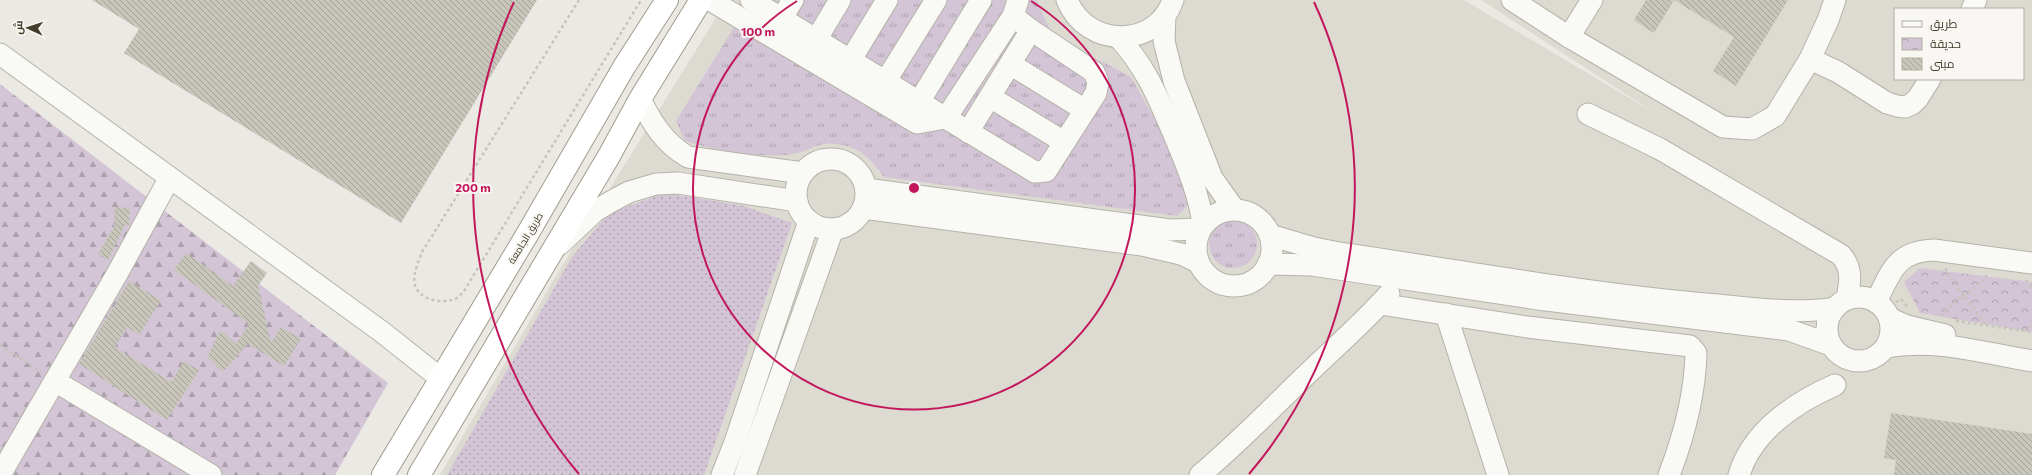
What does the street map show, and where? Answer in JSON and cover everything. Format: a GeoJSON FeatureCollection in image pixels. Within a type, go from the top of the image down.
{"type":"FeatureCollection","features":[{"type":"Feature","properties":{"kind":"highway","name":"طريق الجامعة"},"geometry":{"type":"LineString","coordinates":[[383,475],[528,233],[624,67],[667,0]]}},
{"type":"Feature","properties":{"kind":"highway"},"geometry":{"type":"LineString","coordinates":[[419,475],[609,156],[640,100],[701,0]]}},
{"type":"Feature","properties":{"kind":"street"},"geometry":{"type":"LineString","coordinates":[[710,0],[917,122],[946,118],[1016,8],[1031,30],[1094,72],[1098,82],[1096,93],[1046,171],[1035,172],[946,118],[850,61],[751,0]]}},
{"type":"Feature","properties":{"kind":"street"},"geometry":{"type":"LineString","coordinates":[[781,19],[793,0]]}},
{"type":"Feature","properties":{"kind":"street"},"geometry":{"type":"LineString","coordinates":[[816,40],[840,0]]}},
{"type":"Feature","properties":{"kind":"street"},"geometry":{"type":"LineString","coordinates":[[850,61],[887,0]]}},
{"type":"Feature","properties":{"kind":"street"},"geometry":{"type":"LineString","coordinates":[[885,82],[936,0]]}},
{"type":"Feature","properties":{"kind":"street"},"geometry":{"type":"LineString","coordinates":[[919,102],[981,0]]}},
{"type":"Feature","properties":{"kind":"street"},"geometry":{"type":"LineString","coordinates":[[1067,0],[1079,20],[1090,29],[1104,35],[1118,37],[1132,36],[1144,32],[1156,25],[1169,8]]}},
{"type":"Feature","properties":{"kind":"street"},"geometry":{"type":"LineString","coordinates":[[1512,0],[1569,37],[1723,127],[1752,129],[1775,116],[1810,59],[1828,20],[1835,0]]}},
{"type":"Feature","properties":{"kind":"street"},"geometry":{"type":"LineString","coordinates":[[1569,37],[1592,0]]}},
{"type":"Feature","properties":{"kind":"street"},"geometry":{"type":"LineString","coordinates":[[1169,8],[1164,41],[1174,81],[1212,178],[1234,209]]}},
{"type":"Feature","properties":{"kind":"street"},"geometry":{"type":"LineString","coordinates":[[968,132],[1031,30]]}},
{"type":"Feature","properties":{"kind":"street"},"geometry":{"type":"LineString","coordinates":[[1118,37],[1134,54],[1153,85],[1196,188],[1202,227]]}},
{"type":"Feature","properties":{"kind":"street"},"geometry":{"type":"LineString","coordinates":[[0,54],[169,179],[382,332],[440,378]]}},
{"type":"Feature","properties":{"kind":"street"},"geometry":{"type":"LineString","coordinates":[[1810,59],[1838,72],[1887,103],[1897,106],[1905,107],[1912,104],[1918,98],[1929,80]]}},
{"type":"Feature","properties":{"kind":"street"},"geometry":{"type":"LineString","coordinates":[[1010,64],[1085,110]]}},
{"type":"Feature","properties":{"kind":"street"},"geometry":{"type":"LineString","coordinates":[[990,96],[1064,142]]}},
{"type":"Feature","properties":{"kind":"street"},"geometry":{"type":"LineString","coordinates":[[640,100],[660,133],[673,148],[688,157],[803,173]]}},
{"type":"Feature","properties":{"kind":"street"},"geometry":{"type":"LineString","coordinates":[[1270,235],[1314,248],[1339,253],[1663,300],[1808,312],[1841,304],[1857,297],[1867,298],[1876,302],[1884,309],[1889,318],[1891,328],[1886,347],[1878,355],[1869,360],[1858,361],[1847,359],[1838,353],[1831,345],[1827,330],[1830,314],[1841,304],[1850,281],[1849,268],[1841,255],[1660,149],[1588,114]]}},
{"type":"Feature","properties":{"kind":"street"},"geometry":{"type":"LineString","coordinates":[[829,159],[840,160],[849,164],[863,179],[864,199],[851,223],[833,229],[820,228],[808,221],[799,209],[797,201],[797,186],[803,173],[810,166],[819,161],[829,159]]}},
{"type":"Feature","properties":{"kind":"street"},"geometry":{"type":"LineString","coordinates":[[0,475],[117,274],[169,179]]}},
{"type":"Feature","properties":{"kind":"street"},"geometry":{"type":"LineString","coordinates":[[550,253],[595,211],[629,192],[656,184],[678,183],[797,201]]}},
{"type":"Feature","properties":{"kind":"street"},"geometry":{"type":"LineString","coordinates":[[864,199],[1170,230],[1202,227]]}},
{"type":"Feature","properties":{"kind":"street"},"geometry":{"type":"LineString","coordinates":[[864,199],[1142,245],[1181,254],[1198,262]]}},
{"type":"Feature","properties":{"kind":"street"},"geometry":{"type":"LineString","coordinates":[[1234,209],[1249,213],[1256,217],[1267,228],[1270,235],[1272,250],[1268,264],[1262,274],[1254,281],[1244,285],[1233,286],[1222,284],[1212,279],[1204,272],[1198,262],[1196,240],[1202,227],[1217,213],[1234,209]]}},
{"type":"Feature","properties":{"kind":"street"},"geometry":{"type":"LineString","coordinates":[[722,475],[735,442],[808,221]]}},
{"type":"Feature","properties":{"kind":"street"},"geometry":{"type":"LineString","coordinates":[[745,475],[833,229]]}},
{"type":"Feature","properties":{"kind":"street"},"geometry":{"type":"LineString","coordinates":[[1876,302],[1891,273],[1901,260],[1909,254],[1921,251],[1948,252],[2032,263]]}},
{"type":"Feature","properties":{"kind":"street"},"geometry":{"type":"LineString","coordinates":[[1268,264],[1312,265],[1538,299],[1790,330],[1831,345]]}},
{"type":"Feature","properties":{"kind":"street"},"geometry":{"type":"LineString","coordinates":[[1200,475],[1235,445],[1313,368],[1351,334],[1380,304],[1399,278]]}},
{"type":"Feature","properties":{"kind":"street"},"geometry":{"type":"LineString","coordinates":[[1380,304],[1527,327],[1682,345],[1694,348],[1696,353],[1696,363],[1691,400],[1681,442],[1669,475]]}},
{"type":"Feature","properties":{"kind":"street"},"geometry":{"type":"LineString","coordinates":[[1446,314],[1498,475]]}},
{"type":"Feature","properties":{"kind":"street"},"geometry":{"type":"LineString","coordinates":[[1889,318],[1907,326],[1938,334],[2028,341]]}},
{"type":"Feature","properties":{"kind":"street"},"geometry":{"type":"LineString","coordinates":[[1886,347],[1903,344],[1927,343],[2032,361]]}},
{"type":"Feature","properties":{"kind":"street"},"geometry":{"type":"LineString","coordinates":[[55,381],[211,475]]}},
{"type":"Feature","properties":{"kind":"street"},"geometry":{"type":"LineString","coordinates":[[1739,475],[1746,457],[1754,446],[1783,415],[1822,391],[1835,385]]}},
{"type":"Feature","properties":{"kind":"path"},"geometry":{"type":"LineString","coordinates":[[579,0],[422,252],[416,269],[415,285],[421,294],[430,299],[443,302],[456,299],[464,291],[641,0]]}},
{"type":"Feature","properties":{"kind":"path"},"geometry":{"type":"LineString","coordinates":[[1948,252],[1946,272],[1962,296],[1987,326]]}},
{"type":"Feature","properties":{"kind":"path"},"geometry":{"type":"LineString","coordinates":[[1937,319],[1962,296],[1986,279],[1990,258]]}},
{"type":"Feature","properties":{"kind":"path"},"geometry":{"type":"LineString","coordinates":[[2028,341],[2032,325]]}},
{"type":"Feature","properties":{"kind":"path"},"geometry":{"type":"LineString","coordinates":[[0,344],[55,381]]}},
{"type":"Feature","properties":{"kind":"shaded area"},"geometry":{"type":"Polygon","coordinates":[[[727,0],[1464,0],[1658,115],[1481,0],[2032,0],[2032,475],[440,475],[557,274],[727,0]]]}},
{"type":"Feature","properties":{"kind":"green space"},"geometry":{"type":"Polygon","coordinates":[[[751,0],[1036,0],[1050,29],[1065,47],[1105,63],[1131,77],[1162,132],[1191,202],[1177,216],[884,177],[869,159],[859,151],[837,144],[819,145],[787,155],[761,155],[709,148],[685,141],[676,121],[751,0]]]}},
{"type":"Feature","properties":{"kind":"green space"},"geometry":{"type":"Polygon","coordinates":[[[0,84],[388,383],[335,475],[0,475],[0,84]]]}},
{"type":"Feature","properties":{"kind":"green space"},"geometry":{"type":"Polygon","coordinates":[[[666,193],[744,206],[792,223],[704,475],[447,475],[572,257],[609,213],[666,193]]]}},
{"type":"Feature","properties":{"kind":"green space"},"geometry":{"type":"Polygon","coordinates":[[[1228,220],[1238,220],[1250,227],[1257,239],[1257,249],[1250,261],[1238,268],[1228,268],[1220,264],[1213,257],[1209,249],[1209,239],[1213,231],[1220,224],[1228,220]]]}},
{"type":"Feature","properties":{"kind":"green space"},"geometry":{"type":"Polygon","coordinates":[[[1920,268],[2032,282],[2032,332],[1920,313],[1904,282],[1920,268]]]}},
{"type":"Feature","properties":{"kind":"building"},"geometry":{"type":"Polygon","coordinates":[[[92,0],[537,0],[401,223],[124,53],[139,29],[92,0]]]}},
{"type":"Feature","properties":{"kind":"building"},"geometry":{"type":"Polygon","coordinates":[[[1646,0],[1674,0],[1654,33],[1634,20],[1646,0]]]}},
{"type":"Feature","properties":{"kind":"building"},"geometry":{"type":"Polygon","coordinates":[[[1674,0],[1788,0],[1736,86],[1713,71],[1734,37],[1674,0]]]}},
{"type":"Feature","properties":{"kind":"building"},"geometry":{"type":"Polygon","coordinates":[[[115,207],[130,208],[129,226],[125,225],[108,260],[98,254],[114,227],[115,207]]]}},
{"type":"Feature","properties":{"kind":"building"},"geometry":{"type":"Polygon","coordinates":[[[186,253],[233,286],[251,261],[267,273],[258,286],[271,343],[281,327],[301,339],[284,366],[248,344],[223,372],[207,357],[221,330],[236,344],[249,324],[174,270],[186,253]]]}},
{"type":"Feature","properties":{"kind":"building"},"geometry":{"type":"Polygon","coordinates":[[[129,281],[161,301],[139,335],[127,327],[115,347],[171,382],[184,361],[199,370],[167,420],[79,364],[129,281]]]}},
{"type":"Feature","properties":{"kind":"building"},"geometry":{"type":"Polygon","coordinates":[[[1891,413],[2032,434],[2032,475],[1894,475],[1896,460],[1884,458],[1891,413]]]}}]}
